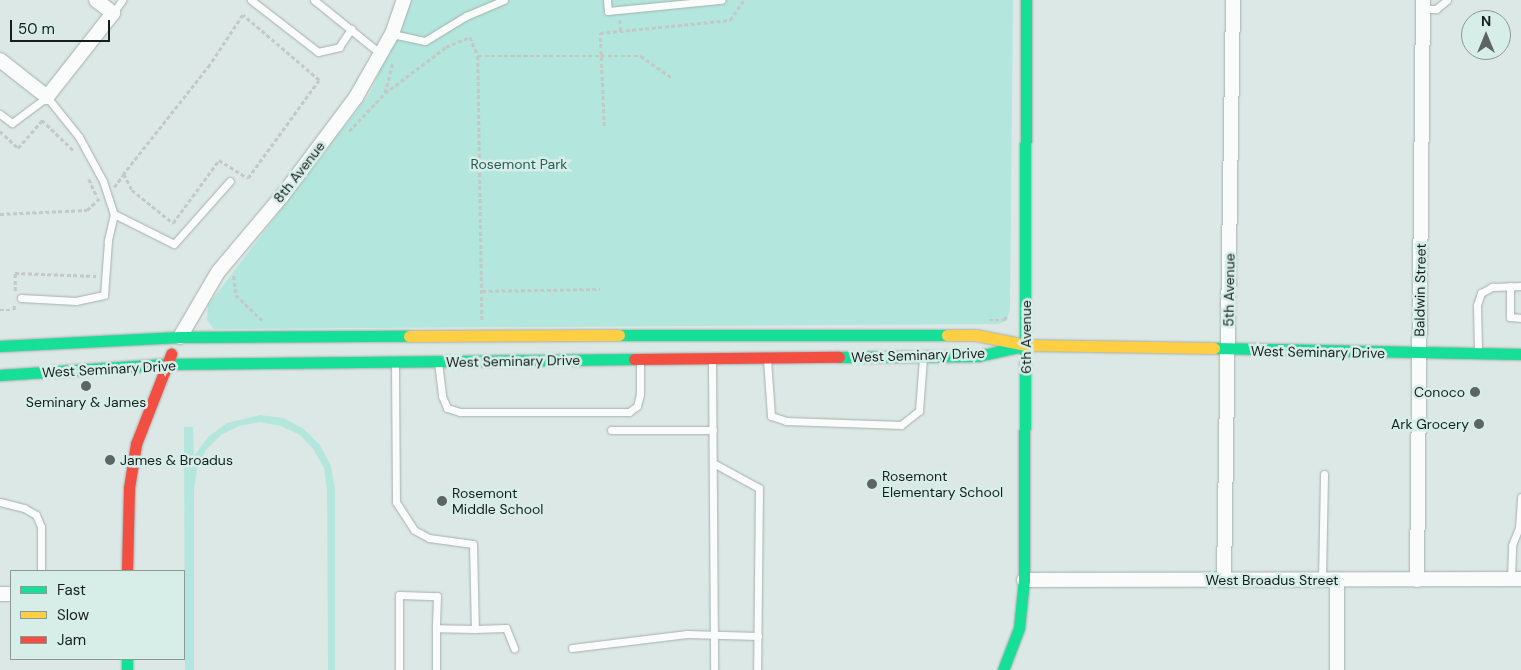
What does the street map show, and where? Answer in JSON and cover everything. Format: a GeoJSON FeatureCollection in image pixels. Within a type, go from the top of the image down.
{"type":"FeatureCollection","features":[{"type":"Feature","properties":{"kind":"main road","name":"6th Avenue"},"geometry":{"type":"LineString","coordinates":[[1003,670],[1019,628],[1024,580],[1026,0]]}},
{"type":"Feature","properties":{"kind":"main road","name":"West Seminary Drive"},"geometry":{"type":"LineString","coordinates":[[0,346],[180,337],[712,334],[976,335],[1026,345],[1228,351],[1521,354]]}},
{"type":"Feature","properties":{"kind":"main road"},"geometry":{"type":"LineString","coordinates":[[712,334],[712,359]]}},
{"type":"Feature","properties":{"kind":"main road"},"geometry":{"type":"LineString","coordinates":[[395,362],[396,336]]}},
{"type":"Feature","properties":{"kind":"main road"},"geometry":{"type":"LineString","coordinates":[[127,570],[128,488],[136,444],[166,364],[180,337]]}},
{"type":"Feature","properties":{"kind":"main road","name":"West Seminary Drive"},"geometry":{"type":"LineString","coordinates":[[0,375],[166,364],[978,356],[1026,345]]}},
{"type":"Feature","properties":{"kind":"street"},"geometry":{"type":"LineString","coordinates":[[0,60],[47,97],[113,13],[96,0]]}},
{"type":"Feature","properties":{"kind":"street","name":"8th Avenue"},"geometry":{"type":"LineString","coordinates":[[180,337],[218,272],[282,196],[387,57],[392,34],[404,0]]}},
{"type":"Feature","properties":{"kind":"street","name":"5th Avenue"},"geometry":{"type":"LineString","coordinates":[[1224,580],[1233,0]]}},
{"type":"Feature","properties":{"kind":"street","name":"Baldwin Street"},"geometry":{"type":"LineString","coordinates":[[1417,580],[1422,5]]}},
{"type":"Feature","properties":{"kind":"street","name":"West Broadus Street"},"geometry":{"type":"LineString","coordinates":[[1024,580],[1516,579]]}},
{"type":"Feature","properties":{"kind":"street"},"geometry":{"type":"LineString","coordinates":[[1337,580],[1337,670]]}},
{"type":"Feature","properties":{"kind":"lane"},"geometry":{"type":"LineString","coordinates":[[113,13],[122,0]]}},
{"type":"Feature","properties":{"kind":"lane"},"geometry":{"type":"LineString","coordinates":[[251,0],[318,52],[339,47],[351,30]]}},
{"type":"Feature","properties":{"kind":"lane"},"geometry":{"type":"LineString","coordinates":[[314,0],[387,57]]}},
{"type":"Feature","properties":{"kind":"lane"},"geometry":{"type":"LineString","coordinates":[[392,34],[425,40],[466,16],[504,0]]}},
{"type":"Feature","properties":{"kind":"lane"},"geometry":{"type":"LineString","coordinates":[[607,0],[608,11],[721,0]]}},
{"type":"Feature","properties":{"kind":"lane"},"geometry":{"type":"LineString","coordinates":[[1422,5],[1436,9],[1446,0]]}},
{"type":"Feature","properties":{"kind":"lane"},"geometry":{"type":"LineString","coordinates":[[0,114],[12,123],[47,97],[79,137],[107,193],[114,214],[108,241],[108,276],[104,294],[76,300],[21,298]]}},
{"type":"Feature","properties":{"kind":"lane"},"geometry":{"type":"LineString","coordinates":[[114,214],[174,244],[230,181]]}},
{"type":"Feature","properties":{"kind":"lane"},"geometry":{"type":"LineString","coordinates":[[1478,353],[1477,305],[1481,293],[1492,286],[1521,286]]}},
{"type":"Feature","properties":{"kind":"lane"},"geometry":{"type":"LineString","coordinates":[[1510,286],[1510,317],[1521,318]]}},
{"type":"Feature","properties":{"kind":"lane"},"geometry":{"type":"LineString","coordinates":[[767,358],[771,416],[786,421],[901,425],[919,411],[923,357]]}},
{"type":"Feature","properties":{"kind":"lane"},"geometry":{"type":"LineString","coordinates":[[712,359],[714,670]]}},
{"type":"Feature","properties":{"kind":"lane"},"geometry":{"type":"LineString","coordinates":[[438,362],[444,402],[447,408],[460,412],[629,412],[637,406],[640,360]]}},
{"type":"Feature","properties":{"kind":"lane"},"geometry":{"type":"LineString","coordinates":[[395,362],[396,502],[414,530],[429,538],[473,544],[476,629]]}},
{"type":"Feature","properties":{"kind":"lane"},"geometry":{"type":"LineString","coordinates":[[611,430],[713,430]]}},
{"type":"Feature","properties":{"kind":"lane"},"geometry":{"type":"LineString","coordinates":[[713,463],[759,488],[757,670]]}},
{"type":"Feature","properties":{"kind":"lane"},"geometry":{"type":"LineString","coordinates":[[1322,580],[1324,474]]}},
{"type":"Feature","properties":{"kind":"lane"},"geometry":{"type":"LineString","coordinates":[[1516,579],[1512,545],[1520,531],[1521,497]]}},
{"type":"Feature","properties":{"kind":"lane"},"geometry":{"type":"LineString","coordinates":[[0,502],[24,508],[36,515],[41,527],[41,570]]}},
{"type":"Feature","properties":{"kind":"lane"},"geometry":{"type":"LineString","coordinates":[[399,670],[399,595],[437,596],[436,670]]}},
{"type":"Feature","properties":{"kind":"lane"},"geometry":{"type":"LineString","coordinates":[[436,628],[506,628],[514,648]]}},
{"type":"Feature","properties":{"kind":"lane"},"geometry":{"type":"LineString","coordinates":[[572,648],[687,634],[758,636]]}},
{"type":"Feature","properties":{"kind":"path"},"geometry":{"type":"LineString","coordinates":[[604,126],[600,33],[730,20],[744,0]]}},
{"type":"Feature","properties":{"kind":"path"},"geometry":{"type":"LineString","coordinates":[[0,214],[87,210],[97,199],[107,193],[124,174],[210,64],[243,15],[320,80],[248,178],[219,160],[173,223],[132,190],[124,174]]}},
{"type":"Feature","properties":{"kind":"path"},"geometry":{"type":"LineString","coordinates":[[347,132],[385,93],[446,47],[470,37],[478,56],[482,324]]}},
{"type":"Feature","properties":{"kind":"path"},"geometry":{"type":"LineString","coordinates":[[478,56],[641,56],[671,77]]}},
{"type":"Feature","properties":{"kind":"path"},"geometry":{"type":"LineString","coordinates":[[385,93],[387,57]]}},
{"type":"Feature","properties":{"kind":"path"},"geometry":{"type":"LineString","coordinates":[[0,131],[18,148],[42,120],[80,156]]}},
{"type":"Feature","properties":{"kind":"path"},"geometry":{"type":"LineString","coordinates":[[87,173],[97,199]]}},
{"type":"Feature","properties":{"kind":"path"},"geometry":{"type":"LineString","coordinates":[[240,268],[234,276],[236,295],[267,324]]}},
{"type":"Feature","properties":{"kind":"path"},"geometry":{"type":"LineString","coordinates":[[0,310],[14,310],[15,273],[108,276]]}},
{"type":"Feature","properties":{"kind":"path"},"geometry":{"type":"LineString","coordinates":[[482,291],[600,290]]}},
{"type":"Feature","properties":{"kind":"path"},"geometry":{"type":"LineString","coordinates":[[984,320],[1004,320],[1010,310]]}},
{"type":"Feature","properties":{"kind":"green space","name":"Rosemont Park"},"geometry":{"type":"Polygon","coordinates":[[[410,0],[1013,0],[1010,310],[1006,321],[998,324],[214,329],[207,320],[208,305],[370,93],[410,0]]]}},
{"type":"Feature","properties":{"kind":"green space"},"geometry":{"type":"Polygon","coordinates":[[[260,415],[283,418],[304,429],[320,445],[331,466],[335,489],[335,670],[328,670],[327,489],[324,468],[314,450],[300,435],[281,426],[260,422],[239,426],[221,435],[206,450],[197,469],[194,489],[194,670],[185,670],[184,427],[193,427],[194,456],[208,437],[227,423],[260,415]]]}},
{"type":"Feature","properties":{"kind":"traffic: fast"},"geometry":{"type":"LineString","coordinates":[[1003,670],[1019,628],[1024,580],[1026,0]]}},
{"type":"Feature","properties":{"kind":"traffic: fast"},"geometry":{"type":"LineString","coordinates":[[619,335],[947,335]]}},
{"type":"Feature","properties":{"kind":"traffic: fast"},"geometry":{"type":"LineString","coordinates":[[0,346],[180,337],[409,336]]}},
{"type":"Feature","properties":{"kind":"traffic: fast"},"geometry":{"type":"LineString","coordinates":[[839,357],[978,356],[1019,347]]}},
{"type":"Feature","properties":{"kind":"traffic: fast"},"geometry":{"type":"LineString","coordinates":[[1214,348],[1521,354]]}},
{"type":"Feature","properties":{"kind":"traffic: fast"},"geometry":{"type":"LineString","coordinates":[[0,375],[166,364],[634,359]]}},
{"type":"Feature","properties":{"kind":"traffic: fast"},"geometry":{"type":"LineString","coordinates":[[127,660],[127,670]]}},
{"type":"Feature","properties":{"kind":"traffic: slow"},"geometry":{"type":"LineString","coordinates":[[409,336],[619,335]]}},
{"type":"Feature","properties":{"kind":"traffic: slow"},"geometry":{"type":"LineString","coordinates":[[947,335],[976,335],[1026,345],[1214,348]]}},
{"type":"Feature","properties":{"kind":"traffic: jam"},"geometry":{"type":"LineString","coordinates":[[127,570],[129,488],[136,444],[171,354]]}},
{"type":"Feature","properties":{"kind":"traffic: jam"},"geometry":{"type":"LineString","coordinates":[[634,359],[839,357]]}},
{"type":"Feature","properties":{"kind":"place","name":"Seminary & James"},"geometry":{"type":"Point","coordinates":[86,386]}},
{"type":"Feature","properties":{"kind":"place","name":"Conoco"},"geometry":{"type":"Point","coordinates":[1475,392]}},
{"type":"Feature","properties":{"kind":"place","name":"Ark Grocery"},"geometry":{"type":"Point","coordinates":[1479,424]}},
{"type":"Feature","properties":{"kind":"place","name":"James & Broadus"},"geometry":{"type":"Point","coordinates":[110,460]}},
{"type":"Feature","properties":{"kind":"place","name":"Rosemont Elementary School"},"geometry":{"type":"Point","coordinates":[872,484]}},
{"type":"Feature","properties":{"kind":"place","name":"Rosemont Middle School"},"geometry":{"type":"Point","coordinates":[442,501]}}]}
